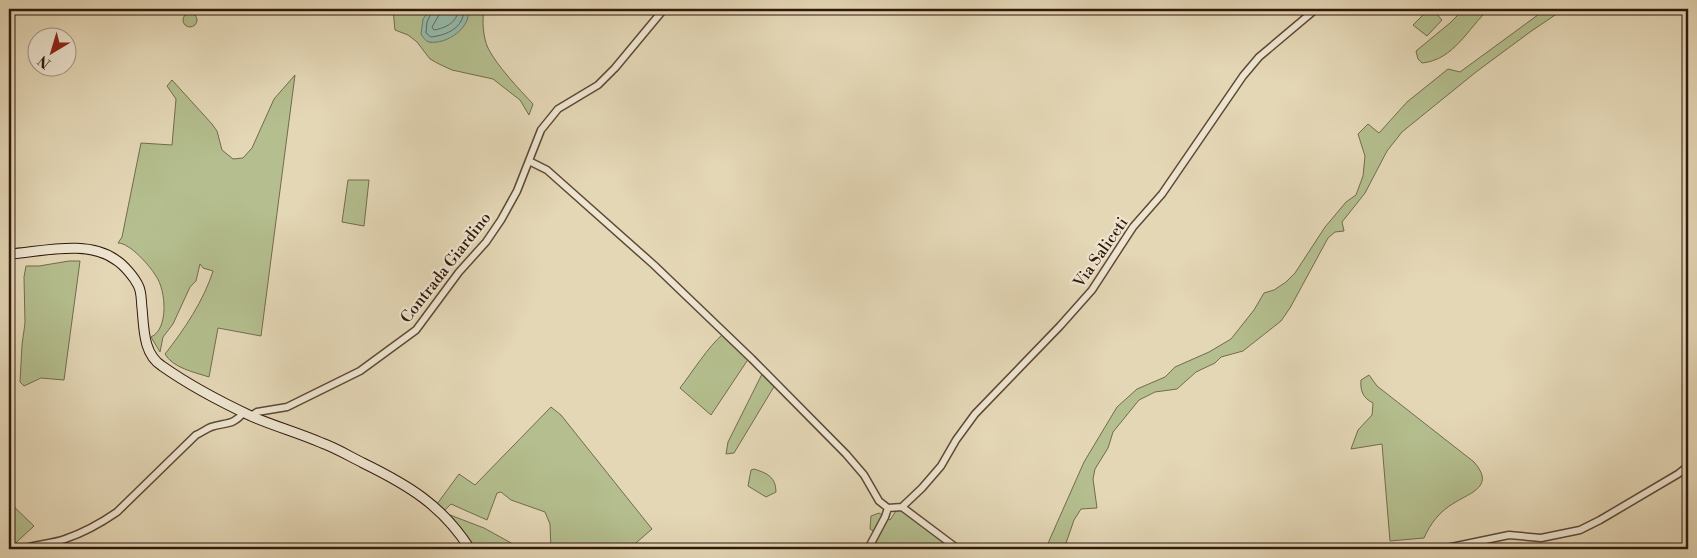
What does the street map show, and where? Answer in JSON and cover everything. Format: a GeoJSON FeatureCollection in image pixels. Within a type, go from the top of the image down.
{"type":"FeatureCollection","features":[{"type":"Feature","properties":{"kind":"main road"},"geometry":{"type":"LineString","coordinates":[[9,254],[61,248],[94,249],[116,260],[138,286],[141,296],[146,344],[151,356],[160,365],[200,389],[248,414],[324,444],[410,488],[429,501],[459,531],[470,549]]}},
{"type":"Feature","properties":{"kind":"street","name":"Contrada Giardino"},"geometry":{"type":"LineString","coordinates":[[22,549],[64,540],[103,522],[118,512],[196,435],[210,427],[231,424],[248,414],[287,406],[360,371],[416,330],[459,272],[486,242],[501,220],[517,190],[542,130],[558,109],[598,85],[615,68],[664,9]]}},
{"type":"Feature","properties":{"kind":"street","name":"Via Saliceti"},"geometry":{"type":"LineString","coordinates":[[902,508],[941,466],[956,440],[975,414],[1092,290],[1133,226],[1162,194],[1243,76],[1259,57],[1316,9]]}},
{"type":"Feature","properties":{"kind":"street"},"geometry":{"type":"LineString","coordinates":[[529,161],[547,170],[654,265],[719,327],[846,454],[864,476],[879,501],[888,508],[902,508],[958,549]]}},
{"type":"Feature","properties":{"kind":"street"},"geometry":{"type":"LineString","coordinates":[[1442,549],[1510,535],[1541,538],[1580,530],[1624,506],[1688,466]]}},
{"type":"Feature","properties":{"kind":"street"},"geometry":{"type":"LineString","coordinates":[[868,549],[888,508]]}},
{"type":"Feature","properties":{"kind":"shaded area"},"geometry":{"type":"Polygon","coordinates":[[[393,9],[430,9],[427,12],[429,42],[446,35],[469,11],[468,9],[484,9],[483,29],[488,48],[503,70],[533,104],[529,115],[520,100],[493,79],[452,70],[430,59],[417,42],[408,35],[395,30],[393,9]]]}},
{"type":"Feature","properties":{"kind":"shaded area"},"geometry":{"type":"Polygon","coordinates":[[[1429,9],[1437,9],[1435,12],[1442,20],[1427,36],[1413,25],[1429,9]]]}},
{"type":"Feature","properties":{"kind":"shaded area"},"geometry":{"type":"Polygon","coordinates":[[[1464,9],[1489,9],[1452,50],[1433,61],[1422,63],[1418,59],[1416,51],[1464,9]]]}},
{"type":"Feature","properties":{"kind":"shaded area"},"geometry":{"type":"Polygon","coordinates":[[[1546,9],[1564,9],[1476,72],[1402,132],[1387,151],[1365,193],[1342,222],[1344,231],[1335,232],[1328,238],[1281,321],[1243,351],[1221,357],[1215,363],[1196,372],[1177,389],[1155,392],[1139,400],[1113,432],[1108,448],[1095,469],[1093,479],[1097,508],[1081,509],[1074,520],[1064,549],[1047,549],[1084,462],[1117,407],[1137,389],[1165,377],[1175,367],[1209,352],[1231,339],[1254,310],[1264,293],[1274,290],[1295,273],[1325,227],[1346,202],[1356,195],[1363,176],[1365,156],[1358,134],[1368,124],[1379,133],[1407,102],[1448,69],[1460,72],[1546,9]]]}},
{"type":"Feature","properties":{"kind":"shaded area"},"geometry":{"type":"Polygon","coordinates":[[[187,13],[193,13],[197,20],[193,27],[187,27],[183,23],[183,17],[187,13]]]}},
{"type":"Feature","properties":{"kind":"shaded area"},"geometry":{"type":"Polygon","coordinates":[[[295,75],[261,336],[218,328],[209,377],[178,366],[165,354],[193,314],[213,271],[203,268],[200,264],[196,281],[190,287],[173,324],[163,337],[160,352],[151,337],[157,333],[163,318],[164,299],[159,282],[145,261],[128,247],[118,243],[122,237],[141,143],[172,145],[176,99],[167,86],[172,80],[217,131],[222,150],[233,159],[243,158],[252,148],[274,99],[295,75]]]}},
{"type":"Feature","properties":{"kind":"shaded area"},"geometry":{"type":"Polygon","coordinates":[[[348,180],[369,180],[364,226],[342,222],[348,180]]]}},
{"type":"Feature","properties":{"kind":"shaded area"},"geometry":{"type":"Polygon","coordinates":[[[80,261],[64,380],[41,378],[24,386],[20,382],[25,323],[24,277],[26,266],[39,266],[80,261]]]}},
{"type":"Feature","properties":{"kind":"shaded area"},"geometry":{"type":"Polygon","coordinates":[[[723,334],[749,358],[711,415],[680,388],[706,352],[723,334]]]}},
{"type":"Feature","properties":{"kind":"shaded area"},"geometry":{"type":"Polygon","coordinates":[[[763,372],[775,385],[734,453],[726,454],[728,442],[763,372]]]}},
{"type":"Feature","properties":{"kind":"shaded area"},"geometry":{"type":"Polygon","coordinates":[[[1369,375],[1377,386],[1474,462],[1480,470],[1482,483],[1479,487],[1440,514],[1432,523],[1424,538],[1390,541],[1382,444],[1351,449],[1358,430],[1372,415],[1373,403],[1363,394],[1361,388],[1361,380],[1369,375]]]}},
{"type":"Feature","properties":{"kind":"shaded area"},"geometry":{"type":"Polygon","coordinates":[[[551,407],[561,415],[652,529],[629,549],[551,549],[550,524],[545,512],[511,500],[501,492],[497,493],[487,520],[451,504],[445,510],[437,504],[459,474],[475,485],[551,407]]]}},
{"type":"Feature","properties":{"kind":"shaded area"},"geometry":{"type":"Polygon","coordinates":[[[754,469],[770,476],[776,487],[776,492],[766,497],[748,486],[751,470],[754,469]]]}},
{"type":"Feature","properties":{"kind":"shaded area"},"geometry":{"type":"Polygon","coordinates":[[[9,502],[34,526],[9,549],[9,502]]]}},
{"type":"Feature","properties":{"kind":"shaded area"},"geometry":{"type":"Polygon","coordinates":[[[898,508],[953,549],[871,549],[878,534],[870,529],[871,516],[879,513],[890,520],[898,508]]]}},
{"type":"Feature","properties":{"kind":"shaded area"},"geometry":{"type":"Polygon","coordinates":[[[450,515],[484,528],[522,549],[472,549],[447,516],[450,515]]]}},
{"type":"Feature","properties":{"kind":"water"},"geometry":{"type":"Polygon","coordinates":[[[430,9],[468,9],[468,16],[462,28],[450,38],[443,41],[429,42],[421,34],[423,19],[430,9]]]}}]}
